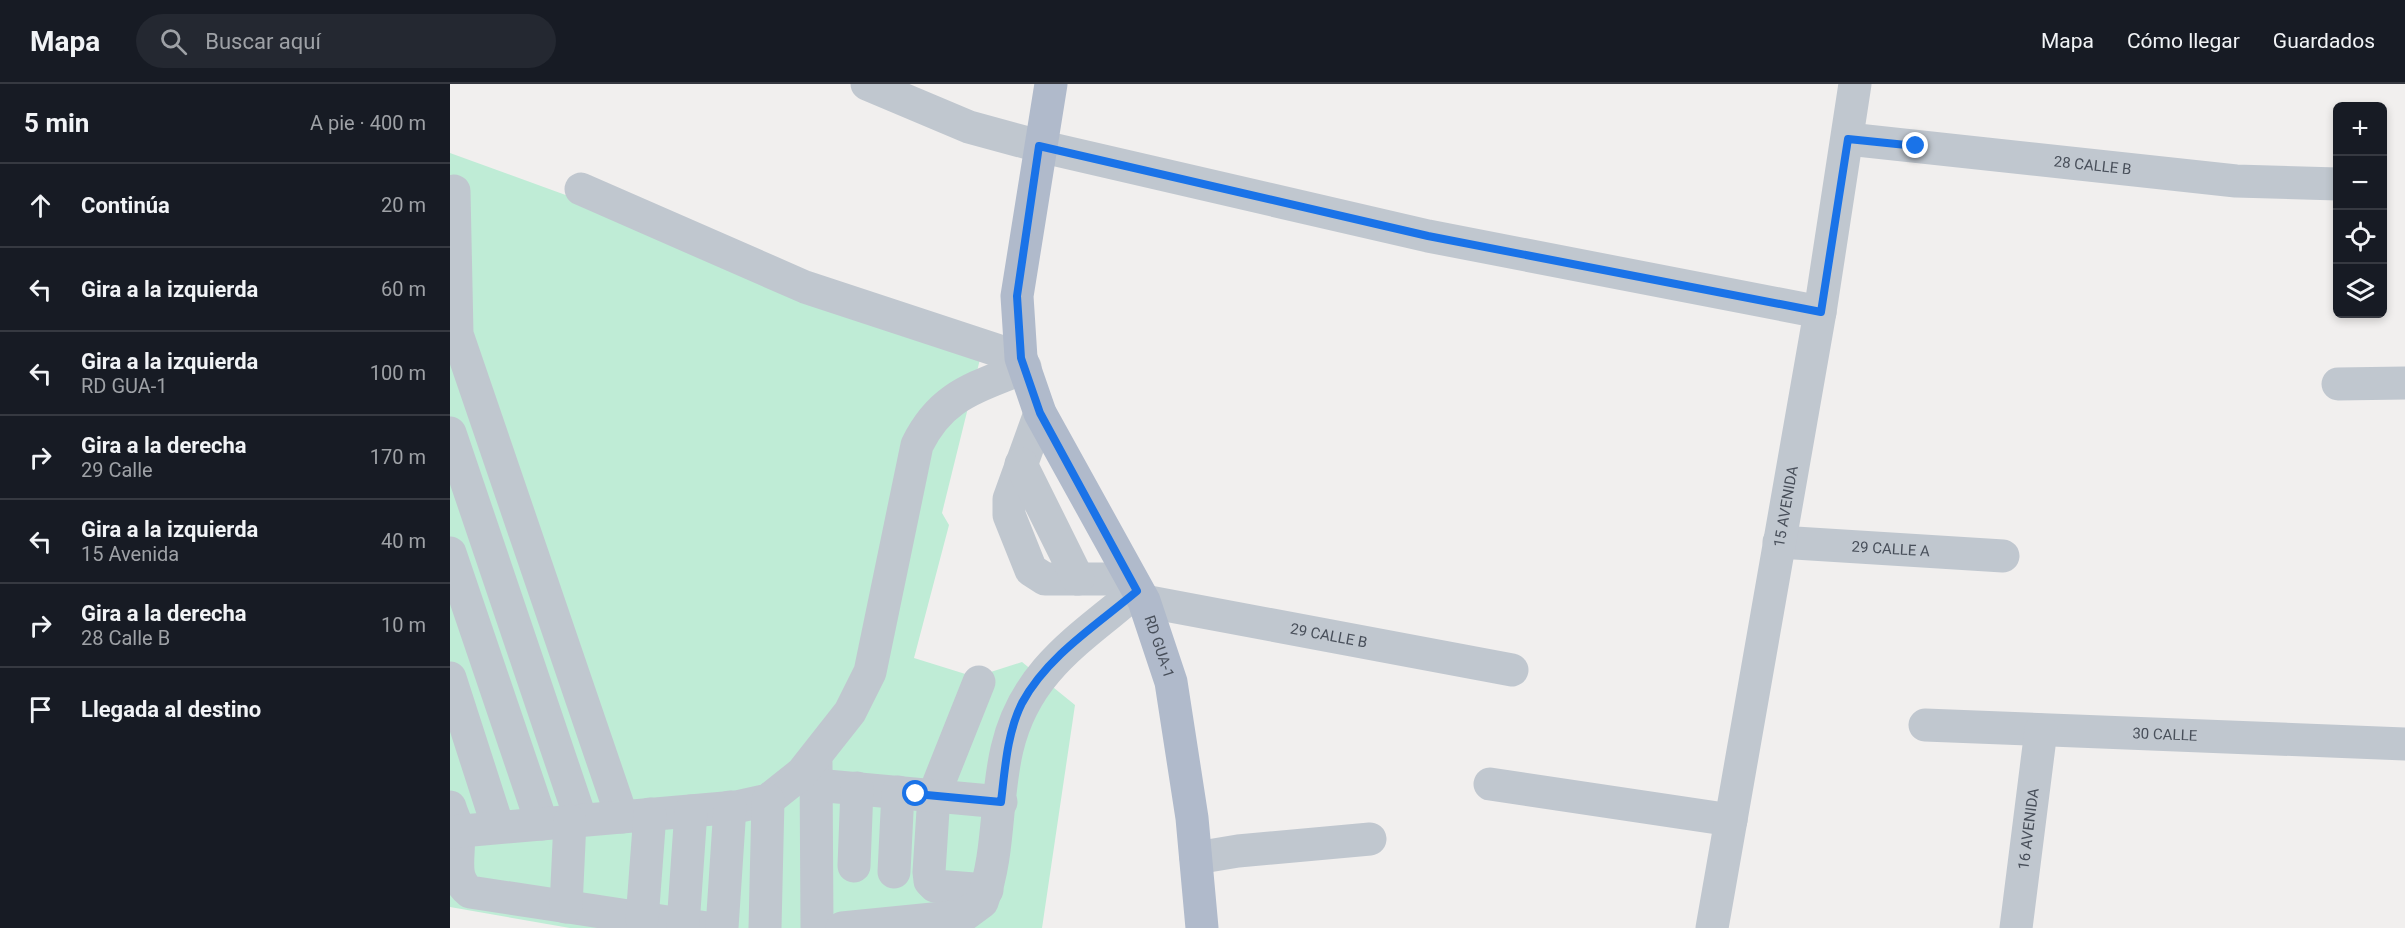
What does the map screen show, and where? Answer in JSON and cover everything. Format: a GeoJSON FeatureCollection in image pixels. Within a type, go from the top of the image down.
{"type":"FeatureCollection","features":[{"type":"Feature","properties":{"kind":"main road","name":"RD GUA-1"},"geometry":{"type":"LineString","coordinates":[[1051,84],[1039,146],[1017,296],[1023,362],[1040,413],[1137,591],[1171,682],[1196,858],[1202,928]]}},
{"type":"Feature","properties":{"kind":"street"},"geometry":{"type":"LineString","coordinates":[[867,84],[969,127],[1039,146],[1428,236],[1821,312]]}},
{"type":"Feature","properties":{"kind":"street","name":"15 AVENIDA"},"geometry":{"type":"LineString","coordinates":[[1712,928],[1821,312],[1855,84]]}},
{"type":"Feature","properties":{"kind":"street","name":"28 CALLE B"},"geometry":{"type":"LineString","coordinates":[[1848,139],[2236,181],[2333,184]]}},
{"type":"Feature","properties":{"kind":"street"},"geometry":{"type":"LineString","coordinates":[[581,189],[805,287],[1023,362]]}},
{"type":"Feature","properties":{"kind":"street"},"geometry":{"type":"LineString","coordinates":[[454,191],[457,334],[563,639],[636,816],[642,920]]}},
{"type":"Feature","properties":{"kind":"street"},"geometry":{"type":"LineString","coordinates":[[817,928],[816,770],[870,672],[917,445],[926,426],[956,397],[1023,362]]}},
{"type":"Feature","properties":{"kind":"street"},"geometry":{"type":"LineString","coordinates":[[2338,384],[2405,383]]}},
{"type":"Feature","properties":{"kind":"street","name":"29 CALLE B"},"geometry":{"type":"LineString","coordinates":[[1040,413],[1009,499],[1009,515],[1031,570],[1045,579],[1078,579],[1512,670]]}},
{"type":"Feature","properties":{"kind":"street"},"geometry":{"type":"LineString","coordinates":[[450,433],[542,704],[564,822],[566,907]]}},
{"type":"Feature","properties":{"kind":"street"},"geometry":{"type":"LineString","coordinates":[[470,492],[506,480]]}},
{"type":"Feature","properties":{"kind":"street","name":"29 CALLE A"},"geometry":{"type":"LineString","coordinates":[[1779,542],[2003,556]]}},
{"type":"Feature","properties":{"kind":"street"},"geometry":{"type":"LineString","coordinates":[[450,553],[505,716],[564,822]]}},
{"type":"Feature","properties":{"kind":"street"},"geometry":{"type":"LineString","coordinates":[[463,592],[499,579]]}},
{"type":"Feature","properties":{"kind":"street"},"geometry":{"type":"LineString","coordinates":[[842,928],[963,916],[982,902],[987,890],[1007,750],[1021,705],[1037,680],[1059,657],[1137,591]]}},
{"type":"Feature","properties":{"kind":"street"},"geometry":{"type":"LineString","coordinates":[[450,678],[498,827]]}},
{"type":"Feature","properties":{"kind":"street"},"geometry":{"type":"LineString","coordinates":[[979,682],[934,795],[930,880],[935,886],[944,888],[987,890]]}},
{"type":"Feature","properties":{"kind":"street"},"geometry":{"type":"LineString","coordinates":[[505,716],[542,704]]}},
{"type":"Feature","properties":{"kind":"street","name":"30 CALLE"},"geometry":{"type":"LineString","coordinates":[[1926,725],[2405,744]]}},
{"type":"Feature","properties":{"kind":"street","name":"16 AVENIDA"},"geometry":{"type":"LineString","coordinates":[[2016,928],[2040,730]]}},
{"type":"Feature","properties":{"kind":"street"},"geometry":{"type":"LineString","coordinates":[[691,811],[695,926],[642,920],[470,892],[460,886],[455,876],[453,823],[498,827],[730,807],[768,800],[802,773],[816,770],[856,788],[1001,802]]}},
{"type":"Feature","properties":{"kind":"street"},"geometry":{"type":"LineString","coordinates":[[1490,784],[1731,820]]}},
{"type":"Feature","properties":{"kind":"street"},"geometry":{"type":"LineString","coordinates":[[854,866],[856,788]]}},
{"type":"Feature","properties":{"kind":"street"},"geometry":{"type":"LineString","coordinates":[[894,872],[898,792]]}},
{"type":"Feature","properties":{"kind":"street"},"geometry":{"type":"LineString","coordinates":[[765,928],[768,800]]}},
{"type":"Feature","properties":{"kind":"street"},"geometry":{"type":"LineString","coordinates":[[722,928],[730,807]]}},
{"type":"Feature","properties":{"kind":"street"},"geometry":{"type":"LineString","coordinates":[[1196,858],[1238,851],[1370,839]]}},
{"type":"Feature","properties":{"kind":"green space"},"geometry":{"type":"Polygon","coordinates":[[[450,153],[983,347],[942,513],[949,525],[914,658],[975,677],[1022,662],[1075,705],[1042,928],[570,928],[450,907],[450,153]]]}},
{"type":"Feature","properties":{"kind":"route"},"geometry":{"type":"LineString","coordinates":[[916,794],[1001,802],[1007,750],[1021,705],[1037,680],[1059,657],[1137,591],[1040,413],[1021,358],[1017,296],[1039,146],[1428,236],[1821,312],[1848,139],[1916,146]]}}]}
